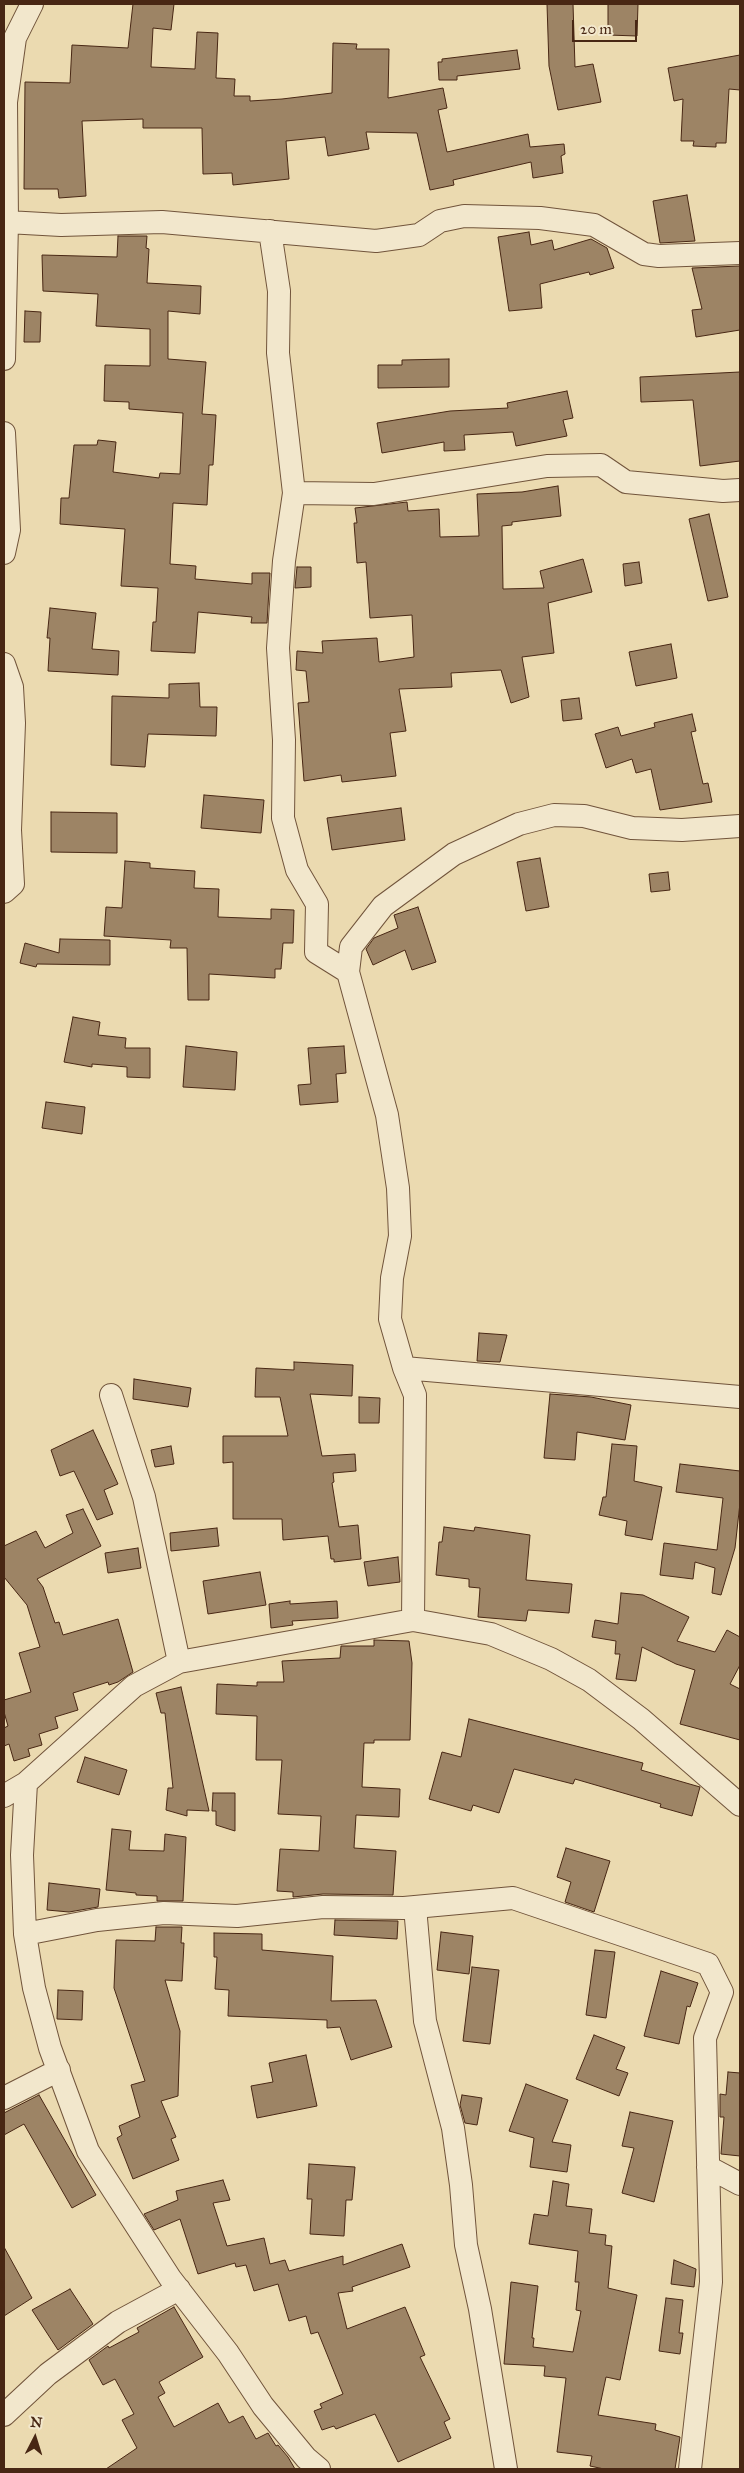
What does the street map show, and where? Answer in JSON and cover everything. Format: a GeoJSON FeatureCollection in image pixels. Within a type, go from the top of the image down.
{"type":"FeatureCollection","features":[{"type":"Feature","properties":{"kind":"street"},"geometry":{"type":"LineString","coordinates":[[4,359],[7,222],[6,102],[9,37],[32,4]]}},
{"type":"Feature","properties":{"kind":"street"},"geometry":{"type":"LineString","coordinates":[[7,222],[61,225],[162,222],[376,241],[419,235],[440,221],[464,216],[540,218],[594,225],[644,254],[659,256],[740,253]]}},
{"type":"Feature","properties":{"kind":"street"},"geometry":{"type":"LineString","coordinates":[[270,231],[279,291],[278,353],[294,493],[284,561],[278,648],[284,740],[283,818],[297,870],[317,904],[316,952]]}},
{"type":"Feature","properties":{"kind":"street"},"geometry":{"type":"LineString","coordinates":[[4,433],[9,530],[4,553]]}},
{"type":"Feature","properties":{"kind":"street"},"geometry":{"type":"LineString","coordinates":[[294,493],[374,494],[547,466],[601,465],[626,482],[723,491],[740,490]]}},
{"type":"Feature","properties":{"kind":"street"},"geometry":{"type":"LineString","coordinates":[[4,664],[12,687],[14,723],[10,830],[13,884],[4,892]]}},
{"type":"Feature","properties":{"kind":"street"},"geometry":{"type":"LineString","coordinates":[[413,1620],[415,1395],[404,1368],[390,1319],[392,1278],[400,1236],[398,1188],[387,1115],[348,972],[351,947],[383,906],[454,854],[519,824],[554,815],[584,816],[632,828],[682,830],[740,826]]}},
{"type":"Feature","properties":{"kind":"street"},"geometry":{"type":"LineString","coordinates":[[316,952],[351,947]]}},
{"type":"Feature","properties":{"kind":"street"},"geometry":{"type":"LineString","coordinates":[[316,952],[348,972]]}},
{"type":"Feature","properties":{"kind":"street"},"geometry":{"type":"LineString","coordinates":[[404,1368],[740,1397]]}},
{"type":"Feature","properties":{"kind":"street"},"geometry":{"type":"LineString","coordinates":[[112,1395],[144,1496],[179,1662]]}},
{"type":"Feature","properties":{"kind":"street"},"geometry":{"type":"LineString","coordinates":[[4,1796],[26,1783],[134,1686],[179,1662],[413,1620],[491,1634],[551,1659],[589,1680],[641,1719],[740,1805]]}},
{"type":"Feature","properties":{"kind":"street"},"geometry":{"type":"LineString","coordinates":[[26,1783],[22,1855],[25,1934],[34,1988],[50,2048],[88,2151],[179,2289],[228,2352],[262,2406],[306,2458],[319,2469]]}},
{"type":"Feature","properties":{"kind":"street"},"geometry":{"type":"LineString","coordinates":[[25,1934],[97,1920],[164,1913],[236,1916],[323,1907],[414,1907],[513,1898],[708,1964],[722,1992],[705,2038],[711,2282],[690,2469]]}},
{"type":"Feature","properties":{"kind":"street"},"geometry":{"type":"LineString","coordinates":[[414,1907],[425,2021],[453,2128],[461,2185],[466,2245],[480,2309],[506,2469]]}},
{"type":"Feature","properties":{"kind":"street"},"geometry":{"type":"LineString","coordinates":[[4,2098],[59,2070]]}},
{"type":"Feature","properties":{"kind":"street"},"geometry":{"type":"LineString","coordinates":[[708,2168],[740,2184]]}},
{"type":"Feature","properties":{"kind":"street"},"geometry":{"type":"LineString","coordinates":[[4,2415],[48,2374],[118,2322],[179,2289]]}},
{"type":"Feature","properties":{"kind":"building"},"geometry":{"type":"Polygon","coordinates":[[[133,4],[174,4],[171,30],[153,28],[151,67],[195,69],[197,32],[218,33],[216,78],[235,79],[234,96],[250,96],[250,101],[282,99],[332,93],[333,43],[357,44],[356,49],[389,49],[388,98],[443,88],[447,108],[438,110],[447,152],[528,134],[530,147],[564,144],[565,154],[561,156],[563,173],[533,178],[531,162],[453,180],[454,185],[430,190],[417,133],[366,132],[369,149],[328,156],[325,137],[286,141],[289,179],[233,185],[232,173],[203,174],[202,128],[143,128],[143,119],[82,121],[86,196],[59,198],[58,189],[24,189],[25,82],[70,83],[72,45],[128,48],[133,4]]]}},
{"type":"Feature","properties":{"kind":"building"},"geometry":{"type":"Polygon","coordinates":[[[547,4],[573,4],[575,67],[593,64],[601,102],[558,110],[549,66],[547,4]]]}},
{"type":"Feature","properties":{"kind":"building"},"geometry":{"type":"Polygon","coordinates":[[[608,4],[638,4],[637,36],[608,35],[608,4]]]}},
{"type":"Feature","properties":{"kind":"building"},"geometry":{"type":"Polygon","coordinates":[[[517,50],[520,69],[457,76],[457,80],[439,80],[438,62],[442,62],[442,59],[517,50]]]}},
{"type":"Feature","properties":{"kind":"building"},"geometry":{"type":"Polygon","coordinates":[[[740,55],[740,90],[729,89],[726,143],[716,143],[716,147],[693,146],[694,141],[681,141],[683,99],[674,101],[668,68],[740,55]]]}},
{"type":"Feature","properties":{"kind":"building"},"geometry":{"type":"Polygon","coordinates":[[[687,195],[695,241],[660,243],[653,201],[687,195]]]}},
{"type":"Feature","properties":{"kind":"building"},"geometry":{"type":"Polygon","coordinates":[[[529,232],[531,245],[552,240],[554,250],[591,239],[607,248],[614,268],[590,275],[589,272],[540,284],[542,308],[509,311],[498,237],[529,232]]]}},
{"type":"Feature","properties":{"kind":"building"},"geometry":{"type":"Polygon","coordinates":[[[118,236],[147,236],[146,248],[149,249],[147,283],[201,286],[200,314],[168,311],[168,359],[206,362],[202,414],[216,415],[213,465],[209,465],[207,505],[173,503],[170,564],[196,566],[195,579],[252,584],[252,573],[270,573],[267,623],[251,623],[252,617],[198,612],[195,653],[151,651],[153,622],[156,622],[158,588],[121,586],[125,529],[60,524],[61,498],[69,498],[74,445],[97,445],[98,440],[116,442],[113,472],[159,478],[160,473],[180,474],[183,413],[129,409],[129,402],[104,401],[105,365],[150,366],[150,329],[96,326],[98,294],[43,291],[42,255],[117,257],[118,236]]]}},
{"type":"Feature","properties":{"kind":"building"},"geometry":{"type":"Polygon","coordinates":[[[740,266],[740,330],[696,337],[692,310],[702,309],[692,268],[740,266]]]}},
{"type":"Feature","properties":{"kind":"building"},"geometry":{"type":"Polygon","coordinates":[[[25,311],[41,312],[40,342],[24,342],[25,311]]]}},
{"type":"Feature","properties":{"kind":"building"},"geometry":{"type":"Polygon","coordinates":[[[449,359],[449,387],[378,388],[378,365],[402,365],[402,360],[449,359]]]}},
{"type":"Feature","properties":{"kind":"building"},"geometry":{"type":"Polygon","coordinates":[[[740,372],[740,461],[700,466],[693,400],[641,402],[640,377],[740,372]]]}},
{"type":"Feature","properties":{"kind":"building"},"geometry":{"type":"Polygon","coordinates":[[[567,391],[573,418],[563,420],[567,436],[516,446],[513,432],[464,435],[465,450],[444,451],[444,442],[382,453],[377,423],[450,411],[508,408],[507,403],[567,391]]]}},
{"type":"Feature","properties":{"kind":"building"},"geometry":{"type":"Polygon","coordinates":[[[558,486],[561,516],[512,522],[512,525],[502,526],[503,589],[544,588],[540,571],[583,559],[592,592],[548,603],[554,653],[522,657],[529,697],[511,703],[501,670],[451,673],[452,687],[399,689],[406,731],[390,733],[396,776],[342,782],[341,775],[304,781],[298,703],[309,702],[306,671],[296,670],[297,651],[323,653],[322,641],[377,638],[379,662],[414,657],[412,615],[370,618],[366,562],[357,563],[354,523],[357,523],[355,508],[407,502],[408,511],[439,509],[440,537],[479,536],[477,494],[522,492],[558,486]]]}},
{"type":"Feature","properties":{"kind":"building"},"geometry":{"type":"Polygon","coordinates":[[[709,514],[728,597],[708,601],[689,519],[709,514]]]}},
{"type":"Feature","properties":{"kind":"building"},"geometry":{"type":"Polygon","coordinates":[[[639,562],[642,583],[625,586],[623,564],[639,562]]]}},
{"type":"Feature","properties":{"kind":"building"},"geometry":{"type":"Polygon","coordinates":[[[297,567],[311,567],[311,587],[295,588],[297,567]]]}},
{"type":"Feature","properties":{"kind":"building"},"geometry":{"type":"Polygon","coordinates":[[[50,608],[96,613],[92,649],[119,651],[118,675],[48,671],[50,638],[47,638],[50,608]]]}},
{"type":"Feature","properties":{"kind":"building"},"geometry":{"type":"Polygon","coordinates":[[[671,644],[677,678],[636,686],[629,652],[671,644]]]}},
{"type":"Feature","properties":{"kind":"building"},"geometry":{"type":"Polygon","coordinates":[[[199,683],[200,707],[217,707],[216,736],[148,734],[145,767],[111,765],[112,696],[169,698],[169,684],[199,683]]]}},
{"type":"Feature","properties":{"kind":"building"},"geometry":{"type":"Polygon","coordinates":[[[579,698],[582,719],[563,721],[561,700],[579,698]]]}},
{"type":"Feature","properties":{"kind":"building"},"geometry":{"type":"Polygon","coordinates":[[[692,714],[696,731],[691,732],[703,784],[708,783],[712,802],[660,810],[651,769],[636,773],[632,759],[606,768],[595,734],[618,727],[621,736],[655,727],[654,723],[692,714]]]}},
{"type":"Feature","properties":{"kind":"building"},"geometry":{"type":"Polygon","coordinates":[[[204,795],[264,800],[261,833],[201,828],[204,795]]]}},
{"type":"Feature","properties":{"kind":"building"},"geometry":{"type":"Polygon","coordinates":[[[401,808],[405,840],[332,850],[327,818],[401,808]]]}},
{"type":"Feature","properties":{"kind":"building"},"geometry":{"type":"Polygon","coordinates":[[[51,812],[117,813],[117,853],[51,852],[51,812]]]}},
{"type":"Feature","properties":{"kind":"building"},"geometry":{"type":"Polygon","coordinates":[[[540,858],[549,907],[526,911],[517,862],[540,858]]]}},
{"type":"Feature","properties":{"kind":"building"},"geometry":{"type":"Polygon","coordinates":[[[125,861],[150,863],[150,868],[195,871],[194,888],[219,889],[218,917],[271,919],[271,909],[294,910],[293,943],[283,943],[281,969],[275,969],[275,978],[209,974],[209,1000],[188,1000],[187,948],[170,948],[171,940],[104,936],[106,907],[122,908],[125,861]]]}},
{"type":"Feature","properties":{"kind":"building"},"geometry":{"type":"Polygon","coordinates":[[[668,872],[670,890],[651,892],[649,874],[668,872]]]}},
{"type":"Feature","properties":{"kind":"building"},"geometry":{"type":"Polygon","coordinates":[[[418,907],[436,962],[412,970],[405,950],[373,965],[366,949],[374,938],[398,928],[394,915],[418,907]]]}},
{"type":"Feature","properties":{"kind":"building"},"geometry":{"type":"Polygon","coordinates":[[[60,939],[110,940],[110,965],[37,964],[36,967],[20,963],[25,943],[59,953],[60,939]]]}},
{"type":"Feature","properties":{"kind":"building"},"geometry":{"type":"Polygon","coordinates":[[[73,1017],[100,1022],[98,1035],[126,1038],[125,1048],[150,1048],[150,1078],[127,1077],[127,1067],[92,1064],[92,1067],[64,1062],[73,1017]]]}},
{"type":"Feature","properties":{"kind":"building"},"geometry":{"type":"Polygon","coordinates":[[[186,1046],[237,1052],[235,1090],[183,1087],[186,1046]]]}},
{"type":"Feature","properties":{"kind":"building"},"geometry":{"type":"Polygon","coordinates":[[[344,1046],[346,1073],[336,1074],[338,1102],[300,1105],[298,1085],[311,1084],[308,1048],[344,1046]]]}},
{"type":"Feature","properties":{"kind":"building"},"geometry":{"type":"Polygon","coordinates":[[[46,1102],[85,1107],[82,1134],[42,1128],[46,1102]]]}},
{"type":"Feature","properties":{"kind":"building"},"geometry":{"type":"Polygon","coordinates":[[[479,1333],[507,1335],[500,1362],[477,1361],[479,1333]]]}},
{"type":"Feature","properties":{"kind":"building"},"geometry":{"type":"Polygon","coordinates":[[[294,1362],[353,1365],[352,1396],[310,1394],[322,1456],[355,1454],[356,1471],[333,1473],[334,1482],[332,1483],[339,1527],[358,1525],[361,1559],[334,1562],[334,1559],[331,1559],[328,1536],[283,1540],[282,1519],[233,1519],[233,1462],[223,1463],[223,1436],[288,1436],[280,1397],[255,1397],[256,1368],[294,1370],[294,1362]]]}},
{"type":"Feature","properties":{"kind":"building"},"geometry":{"type":"Polygon","coordinates":[[[134,1379],[191,1388],[188,1407],[133,1399],[134,1379]]]}},
{"type":"Feature","properties":{"kind":"building"},"geometry":{"type":"Polygon","coordinates":[[[550,1394],[591,1397],[631,1405],[625,1440],[577,1432],[575,1460],[544,1458],[550,1394]]]}},
{"type":"Feature","properties":{"kind":"building"},"geometry":{"type":"Polygon","coordinates":[[[359,1397],[380,1398],[379,1423],[359,1423],[359,1397]]]}},
{"type":"Feature","properties":{"kind":"building"},"geometry":{"type":"Polygon","coordinates":[[[93,1430],[118,1484],[104,1490],[113,1514],[97,1520],[74,1471],[60,1476],[51,1450],[93,1430]]]}},
{"type":"Feature","properties":{"kind":"building"},"geometry":{"type":"Polygon","coordinates":[[[612,1444],[637,1446],[634,1481],[662,1487],[652,1540],[625,1535],[627,1521],[599,1515],[603,1497],[606,1497],[612,1444]]]}},
{"type":"Feature","properties":{"kind":"building"},"geometry":{"type":"Polygon","coordinates":[[[171,1446],[174,1464],[155,1467],[151,1450],[171,1446]]]}},
{"type":"Feature","properties":{"kind":"building"},"geometry":{"type":"Polygon","coordinates":[[[680,1464],[740,1471],[740,1503],[735,1548],[721,1595],[712,1593],[715,1568],[695,1562],[693,1579],[660,1575],[664,1543],[717,1550],[723,1498],[676,1492],[680,1464]]]}},
{"type":"Feature","properties":{"kind":"building"},"geometry":{"type":"Polygon","coordinates":[[[83,1509],[101,1546],[37,1579],[43,1587],[55,1623],[59,1622],[63,1635],[118,1619],[133,1672],[118,1682],[109,1685],[108,1682],[73,1693],[78,1710],[55,1717],[58,1728],[39,1734],[42,1745],[28,1749],[30,1756],[14,1761],[9,1744],[4,1746],[4,1728],[8,1726],[4,1712],[4,1700],[31,1692],[19,1653],[40,1647],[27,1605],[4,1577],[4,1546],[36,1531],[45,1548],[73,1533],[66,1515],[83,1509]]]}},
{"type":"Feature","properties":{"kind":"building"},"geometry":{"type":"Polygon","coordinates":[[[444,1527],[474,1531],[475,1527],[530,1535],[526,1580],[572,1584],[569,1613],[528,1610],[526,1621],[478,1617],[480,1588],[469,1587],[469,1579],[436,1575],[439,1542],[442,1542],[444,1527]]]}},
{"type":"Feature","properties":{"kind":"building"},"geometry":{"type":"Polygon","coordinates":[[[217,1528],[219,1546],[171,1551],[170,1533],[217,1528]]]}},
{"type":"Feature","properties":{"kind":"building"},"geometry":{"type":"Polygon","coordinates":[[[138,1548],[141,1568],[108,1573],[105,1553],[138,1548]]]}},
{"type":"Feature","properties":{"kind":"building"},"geometry":{"type":"Polygon","coordinates":[[[398,1557],[400,1582],[368,1586],[364,1562],[398,1557]]]}},
{"type":"Feature","properties":{"kind":"building"},"geometry":{"type":"Polygon","coordinates":[[[260,1572],[266,1605],[208,1614],[203,1581],[260,1572]]]}},
{"type":"Feature","properties":{"kind":"building"},"geometry":{"type":"Polygon","coordinates":[[[621,1593],[643,1595],[689,1617],[677,1641],[715,1652],[727,1630],[740,1637],[740,1665],[730,1684],[740,1689],[740,1740],[680,1724],[695,1670],[676,1664],[642,1647],[636,1681],[616,1679],[620,1654],[615,1654],[616,1641],[592,1637],[595,1620],[618,1624],[621,1593]]]}},
{"type":"Feature","properties":{"kind":"building"},"geometry":{"type":"Polygon","coordinates":[[[290,1601],[290,1604],[337,1601],[338,1618],[292,1621],[293,1625],[271,1628],[269,1604],[290,1601]]]}},
{"type":"Feature","properties":{"kind":"building"},"geometry":{"type":"Polygon","coordinates":[[[374,1640],[409,1641],[412,1663],[410,1740],[374,1740],[374,1743],[364,1743],[362,1787],[400,1789],[399,1817],[356,1815],[354,1848],[396,1851],[393,1895],[323,1894],[293,1897],[293,1892],[277,1891],[280,1849],[319,1851],[321,1816],[278,1814],[282,1760],[256,1760],[257,1716],[216,1714],[217,1684],[257,1686],[257,1682],[284,1682],[282,1661],[340,1658],[341,1646],[374,1646],[374,1640]]]}},
{"type":"Feature","properties":{"kind":"building"},"geometry":{"type":"Polygon","coordinates":[[[181,1687],[209,1811],[187,1810],[187,1816],[166,1810],[168,1788],[173,1788],[165,1713],[161,1713],[156,1693],[181,1687]]]}},
{"type":"Feature","properties":{"kind":"building"},"geometry":{"type":"Polygon","coordinates":[[[469,1719],[643,1763],[641,1770],[700,1787],[692,1816],[660,1807],[661,1804],[575,1779],[573,1784],[514,1769],[499,1813],[473,1805],[471,1811],[429,1799],[442,1752],[461,1757],[469,1719]]]}},
{"type":"Feature","properties":{"kind":"building"},"geometry":{"type":"Polygon","coordinates":[[[85,1757],[127,1770],[119,1795],[77,1782],[85,1757]]]}},
{"type":"Feature","properties":{"kind":"building"},"geometry":{"type":"Polygon","coordinates":[[[213,1793],[235,1793],[235,1831],[216,1825],[216,1811],[212,1811],[213,1793]]]}},
{"type":"Feature","properties":{"kind":"building"},"geometry":{"type":"Polygon","coordinates":[[[112,1829],[131,1831],[129,1850],[164,1851],[165,1834],[186,1837],[183,1901],[157,1901],[157,1896],[106,1890],[112,1829]]]}},
{"type":"Feature","properties":{"kind":"building"},"geometry":{"type":"Polygon","coordinates":[[[566,1848],[610,1861],[594,1912],[565,1902],[571,1882],[557,1877],[566,1848]]]}},
{"type":"Feature","properties":{"kind":"building"},"geometry":{"type":"Polygon","coordinates":[[[49,1883],[100,1889],[98,1907],[69,1912],[47,1910],[49,1883]]]}},
{"type":"Feature","properties":{"kind":"building"},"geometry":{"type":"Polygon","coordinates":[[[335,1920],[398,1921],[397,1939],[334,1935],[335,1920]]]}},
{"type":"Feature","properties":{"kind":"building"},"geometry":{"type":"Polygon","coordinates":[[[156,1927],[182,1927],[181,1943],[184,1943],[182,1981],[165,1980],[180,2031],[178,2096],[161,2101],[176,2137],[171,2139],[179,2160],[133,2179],[117,2138],[122,2135],[119,2126],[140,2117],[131,2085],[145,2081],[114,1988],[116,1940],[155,1941],[156,1927]]]}},
{"type":"Feature","properties":{"kind":"building"},"geometry":{"type":"Polygon","coordinates":[[[441,1932],[473,1936],[469,1974],[437,1970],[441,1932]]]}},
{"type":"Feature","properties":{"kind":"building"},"geometry":{"type":"Polygon","coordinates":[[[214,1933],[262,1934],[262,1950],[333,1956],[331,2001],[376,2000],[392,2047],[351,2060],[340,2027],[327,2028],[327,2020],[228,2016],[229,1990],[215,1989],[217,1957],[214,1957],[214,1933]]]}},
{"type":"Feature","properties":{"kind":"building"},"geometry":{"type":"Polygon","coordinates":[[[595,1950],[615,1952],[606,2018],[586,2015],[595,1950]]]}},
{"type":"Feature","properties":{"kind":"building"},"geometry":{"type":"Polygon","coordinates":[[[472,1967],[499,1970],[490,2044],[463,2041],[472,1967]]]}},
{"type":"Feature","properties":{"kind":"building"},"geometry":{"type":"Polygon","coordinates":[[[661,1971],[698,1983],[690,2007],[687,2006],[679,2044],[644,2036],[661,1971]]]}},
{"type":"Feature","properties":{"kind":"building"},"geometry":{"type":"Polygon","coordinates":[[[58,1990],[83,1991],[82,2020],[57,2019],[58,1990]]]}},
{"type":"Feature","properties":{"kind":"building"},"geometry":{"type":"Polygon","coordinates":[[[594,2035],[625,2047],[616,2069],[628,2073],[619,2096],[576,2079],[594,2035]]]}},
{"type":"Feature","properties":{"kind":"building"},"geometry":{"type":"Polygon","coordinates":[[[306,2055],[317,2106],[257,2118],[251,2086],[273,2082],[269,2063],[306,2055]]]}},
{"type":"Feature","properties":{"kind":"building"},"geometry":{"type":"Polygon","coordinates":[[[728,2072],[740,2073],[740,2156],[721,2154],[724,2117],[720,2117],[720,2094],[726,2095],[728,2072]]]}},
{"type":"Feature","properties":{"kind":"building"},"geometry":{"type":"Polygon","coordinates":[[[526,2084],[568,2100],[552,2142],[571,2145],[567,2172],[530,2167],[534,2138],[509,2131],[526,2084]]]}},
{"type":"Feature","properties":{"kind":"building"},"geometry":{"type":"Polygon","coordinates":[[[39,2095],[96,2195],[72,2208],[24,2124],[4,2135],[4,2113],[39,2095]]]}},
{"type":"Feature","properties":{"kind":"building"},"geometry":{"type":"Polygon","coordinates":[[[462,2095],[482,2098],[477,2125],[465,2123],[460,2105],[462,2095]]]}},
{"type":"Feature","properties":{"kind":"building"},"geometry":{"type":"Polygon","coordinates":[[[630,2112],[673,2121],[654,2202],[622,2193],[634,2148],[622,2146],[630,2112]]]}},
{"type":"Feature","properties":{"kind":"building"},"geometry":{"type":"Polygon","coordinates":[[[309,2164],[355,2167],[352,2200],[346,2200],[344,2236],[310,2234],[312,2199],[307,2199],[309,2164]]]}},
{"type":"Feature","properties":{"kind":"building"},"geometry":{"type":"Polygon","coordinates":[[[223,2180],[230,2200],[213,2203],[227,2246],[264,2238],[270,2264],[285,2260],[289,2271],[343,2256],[343,2265],[402,2244],[410,2267],[352,2287],[353,2291],[338,2293],[347,2329],[405,2307],[425,2355],[420,2357],[450,2419],[444,2422],[451,2438],[398,2462],[375,2414],[336,2429],[334,2426],[322,2430],[314,2411],[322,2408],[320,2404],[343,2394],[318,2332],[311,2334],[306,2316],[289,2321],[278,2284],[254,2291],[246,2265],[236,2267],[235,2263],[198,2274],[180,2219],[154,2230],[144,2214],[178,2200],[176,2191],[223,2180]]]}},
{"type":"Feature","properties":{"kind":"building"},"geometry":{"type":"Polygon","coordinates":[[[553,2181],[569,2184],[566,2206],[592,2209],[589,2233],[606,2235],[605,2245],[612,2246],[608,2288],[637,2295],[620,2380],[606,2377],[598,2415],[656,2424],[655,2430],[680,2437],[675,2469],[604,2469],[590,2466],[592,2456],[557,2452],[566,2378],[544,2376],[545,2366],[504,2364],[511,2282],[538,2286],[532,2338],[534,2338],[533,2347],[573,2352],[581,2311],[576,2310],[579,2282],[575,2282],[578,2251],[529,2244],[534,2214],[548,2216],[553,2181]]]}},
{"type":"Feature","properties":{"kind":"building"},"geometry":{"type":"Polygon","coordinates":[[[4,2247],[32,2298],[4,2316],[4,2247]]]}},
{"type":"Feature","properties":{"kind":"building"},"geometry":{"type":"Polygon","coordinates":[[[674,2260],[696,2269],[694,2287],[671,2284],[674,2260]]]}},
{"type":"Feature","properties":{"kind":"building"},"geometry":{"type":"Polygon","coordinates":[[[70,2289],[93,2324],[58,2350],[32,2310],[70,2289]]]}},
{"type":"Feature","properties":{"kind":"building"},"geometry":{"type":"Polygon","coordinates":[[[666,2298],[683,2300],[679,2333],[683,2333],[680,2354],[659,2351],[666,2298]]]}},
{"type":"Feature","properties":{"kind":"building"},"geometry":{"type":"Polygon","coordinates":[[[174,2307],[203,2357],[159,2382],[165,2393],[158,2397],[174,2427],[218,2403],[229,2423],[243,2416],[256,2439],[268,2433],[276,2446],[278,2445],[288,2457],[295,2469],[106,2469],[137,2448],[122,2420],[134,2414],[115,2379],[103,2385],[89,2360],[108,2346],[109,2348],[139,2332],[137,2328],[174,2307]]]}}]}
